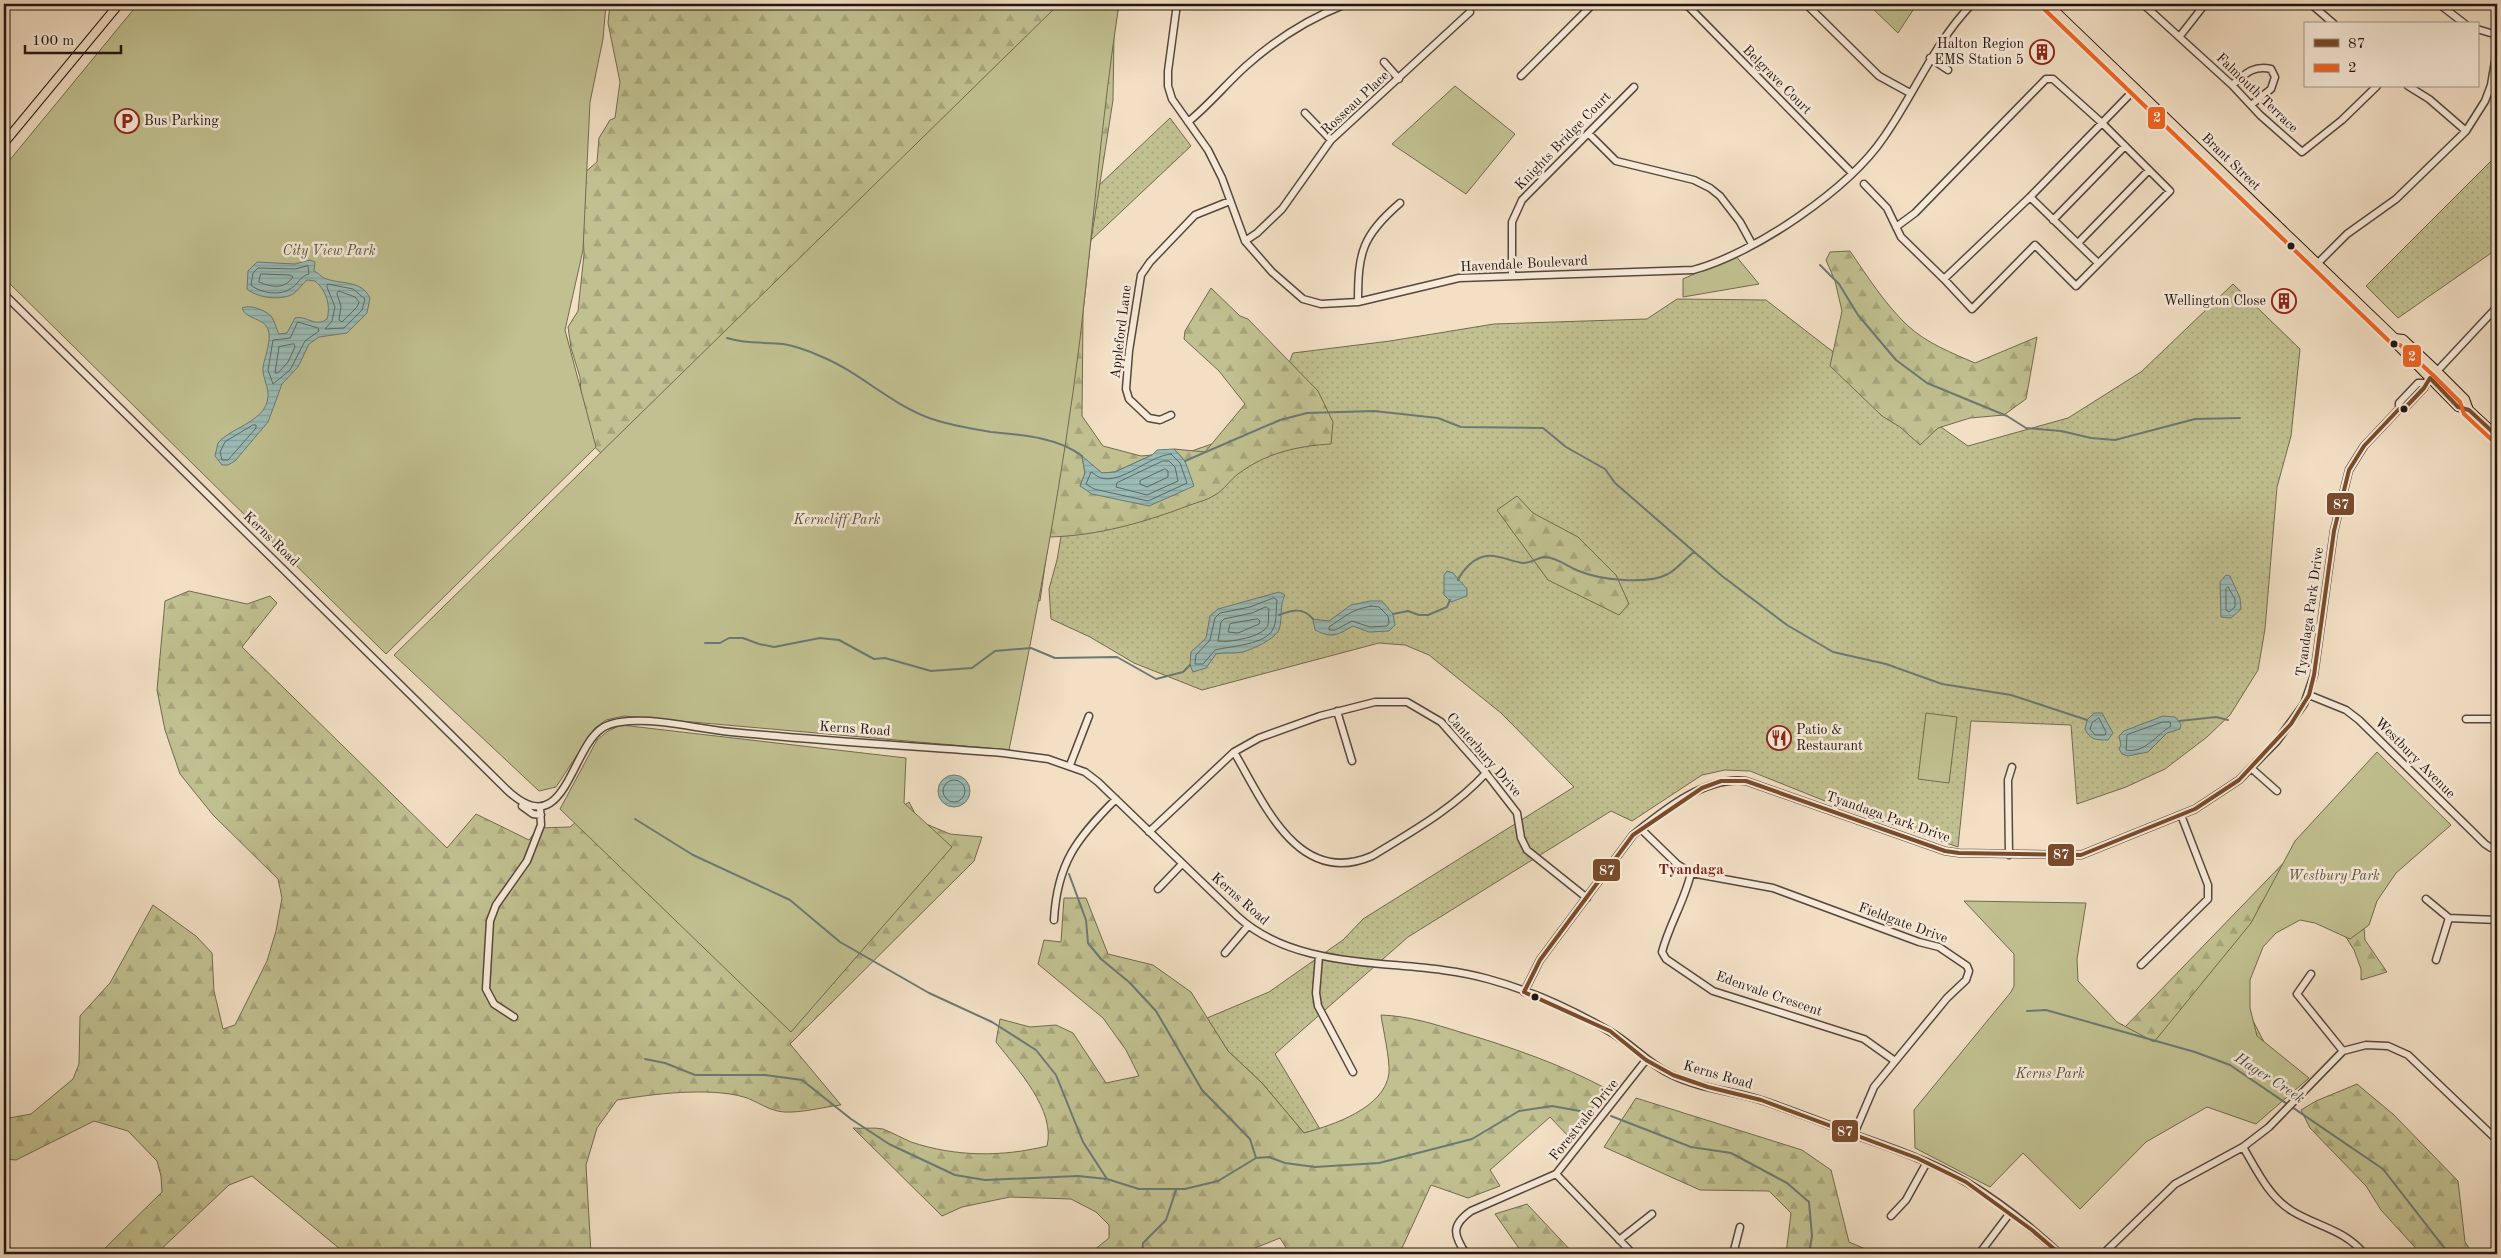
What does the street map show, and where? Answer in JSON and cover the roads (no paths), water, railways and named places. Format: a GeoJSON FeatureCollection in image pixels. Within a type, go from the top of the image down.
{"type":"FeatureCollection","features":[{"type":"Feature","properties":{"kind":"main road"},"geometry":{"type":"LineString","coordinates":[[4,143],[119,4]]}},
{"type":"Feature","properties":{"kind":"main road","name":"Brant Street"},"geometry":{"type":"LineString","coordinates":[[2048,4],[2395,338],[2397,345],[2428,380],[2458,407],[2469,410]]}},
{"type":"Feature","properties":{"kind":"main road","name":"Brant Street"},"geometry":{"type":"LineString","coordinates":[[2395,338],[2403,339],[2465,399],[2469,410],[2497,436]]}},
{"type":"Feature","properties":{"kind":"street","name":"Havendale Boulevard"},"geometry":{"type":"LineString","coordinates":[[1177,4],[1168,86],[1172,98],[1208,150],[1222,178],[1245,241],[1272,272],[1303,299],[1321,304],[1358,302],[1459,278],[1693,270],[1710,265],[1752,244],[1829,196],[1884,138],[1930,58],[1952,26],[1972,4]]}},
{"type":"Feature","properties":{"kind":"street"},"geometry":{"type":"LineString","coordinates":[[1188,122],[1246,66],[1267,49],[1311,21],[1346,4]]}},
{"type":"Feature","properties":{"kind":"street"},"geometry":{"type":"LineString","coordinates":[[1521,76],[1593,4]]}},
{"type":"Feature","properties":{"kind":"street","name":"Belgrave Court"},"geometry":{"type":"LineString","coordinates":[[1686,4],[1852,173]]}},
{"type":"Feature","properties":{"kind":"street"},"geometry":{"type":"LineString","coordinates":[[1806,4],[1879,76],[1910,93]]}},
{"type":"Feature","properties":{"kind":"street","name":"Falmouth Terrace"},"geometry":{"type":"LineString","coordinates":[[2143,4],[2180,36],[2302,152],[2342,120],[2375,88]]}},
{"type":"Feature","properties":{"kind":"street"},"geometry":{"type":"LineString","coordinates":[[2180,36],[2205,4]]}},
{"type":"Feature","properties":{"kind":"street"},"geometry":{"type":"LineString","coordinates":[[2311,4],[2332,22]]}},
{"type":"Feature","properties":{"kind":"street"},"geometry":{"type":"LineString","coordinates":[[2439,4],[2462,22]]}},
{"type":"Feature","properties":{"kind":"street","name":"Rosseau Place"},"geometry":{"type":"LineString","coordinates":[[1245,241],[1257,233],[1282,210],[1331,140],[1470,12]]}},
{"type":"Feature","properties":{"kind":"street"},"geometry":{"type":"LineString","coordinates":[[2478,29],[2497,35]]}},
{"type":"Feature","properties":{"kind":"street"},"geometry":{"type":"LineString","coordinates":[[2318,263],[2347,234],[2396,199],[2466,131],[2481,108],[2491,85],[2497,50]]}},
{"type":"Feature","properties":{"kind":"street"},"geometry":{"type":"LineString","coordinates":[[1930,58],[1948,70]]}},
{"type":"Feature","properties":{"kind":"street"},"geometry":{"type":"LineString","coordinates":[[1384,62],[1399,79]]}},
{"type":"Feature","properties":{"kind":"street"},"geometry":{"type":"LineString","coordinates":[[2232,85],[2248,71],[2260,67],[2271,69],[2275,77],[2271,89],[2251,105]]}},
{"type":"Feature","properties":{"kind":"street"},"geometry":{"type":"LineString","coordinates":[[1864,184],[1887,208],[1896,227],[1901,237],[1944,279],[1972,310],[2035,245],[2076,286],[2170,192],[2102,123],[2053,80],[2046,79],[1915,213],[1896,227]]}},
{"type":"Feature","properties":{"kind":"street","name":"Knights Bridge Court"},"geometry":{"type":"LineString","coordinates":[[1512,276],[1512,222],[1522,200],[1634,87]]}},
{"type":"Feature","properties":{"kind":"street"},"geometry":{"type":"LineString","coordinates":[[1944,279],[2030,197],[2136,88]]}},
{"type":"Feature","properties":{"kind":"street"},"geometry":{"type":"LineString","coordinates":[[2411,88],[2429,99],[2466,131]]}},
{"type":"Feature","properties":{"kind":"street"},"geometry":{"type":"LineString","coordinates":[[1305,113],[1331,140]]}},
{"type":"Feature","properties":{"kind":"street"},"geometry":{"type":"LineString","coordinates":[[1589,134],[1616,161],[1694,180],[1710,188],[1729,207],[1752,244]]}},
{"type":"Feature","properties":{"kind":"street"},"geometry":{"type":"LineString","coordinates":[[2053,220],[2125,146]]}},
{"type":"Feature","properties":{"kind":"street"},"geometry":{"type":"LineString","coordinates":[[2078,243],[2149,170]]}},
{"type":"Feature","properties":{"kind":"street"},"geometry":{"type":"LineString","coordinates":[[2030,197],[2098,263]]}},
{"type":"Feature","properties":{"kind":"street","name":"Appleford Lane"},"geometry":{"type":"LineString","coordinates":[[1171,415],[1160,420],[1149,418],[1129,399],[1126,389],[1130,343],[1141,275],[1150,262],[1195,215],[1230,201]]}},
{"type":"Feature","properties":{"kind":"street"},"geometry":{"type":"LineString","coordinates":[[1358,302],[1358,266],[1362,251],[1374,227],[1400,203]]}},
{"type":"Feature","properties":{"kind":"street","name":"Kerns Road"},"geometry":{"type":"LineString","coordinates":[[4,294],[523,806],[533,814],[541,815]]}},
{"type":"Feature","properties":{"kind":"street","name":"Tyandaga Park Drive"},"geometry":{"type":"LineString","coordinates":[[1524,992],[1540,960],[1626,844],[1641,829],[1702,788],[1732,779],[1746,781],[1778,791],[1945,851],[1959,854],[2010,855],[2081,855],[2181,815],[2210,800],[2239,780],[2291,724],[2309,695],[2314,675],[2334,531],[2349,470],[2364,446],[2400,409],[2400,403],[2418,383],[2428,380],[2497,307]]}},
{"type":"Feature","properties":{"kind":"street","name":"Westbury Avenue"},"geometry":{"type":"LineString","coordinates":[[2309,695],[2346,710],[2485,844],[2491,848],[2497,848]]}},
{"type":"Feature","properties":{"kind":"street","name":"Canterbury Drive"},"geometry":{"type":"LineString","coordinates":[[1149,832],[1234,752],[1259,738],[1337,712],[1375,702],[1408,702],[1441,722],[1486,773],[1517,813],[1521,838],[1527,850],[1587,898]]}},
{"type":"Feature","properties":{"kind":"street"},"geometry":{"type":"LineString","coordinates":[[1337,712],[1352,761]]}},
{"type":"Feature","properties":{"kind":"street"},"geometry":{"type":"LineString","coordinates":[[1070,765],[1089,716]]}},
{"type":"Feature","properties":{"kind":"street"},"geometry":{"type":"LineString","coordinates":[[2466,720],[2497,719]]}},
{"type":"Feature","properties":{"kind":"street","name":"Kerns Road"},"geometry":{"type":"LineString","coordinates":[[540,807],[549,804],[562,788],[594,735],[613,723],[632,721],[730,732],[1003,753],[1048,759],[1070,765],[1098,782],[1248,926],[1262,936],[1290,948],[1319,956],[1464,973],[1491,979],[1524,992],[1610,1032],[1646,1060],[1673,1076],[1761,1100],[1926,1162],[1966,1182],[2010,1213],[2060,1254]]}},
{"type":"Feature","properties":{"kind":"street"},"geometry":{"type":"LineString","coordinates":[[1234,752],[1284,834],[1299,848],[1326,862],[1359,862],[1372,856],[1467,794],[1486,773]]}},
{"type":"Feature","properties":{"kind":"street"},"geometry":{"type":"LineString","coordinates":[[2010,855],[2008,780],[2012,767]]}},
{"type":"Feature","properties":{"kind":"street"},"geometry":{"type":"LineString","coordinates":[[2251,768],[2276,791]]}},
{"type":"Feature","properties":{"kind":"street"},"geometry":{"type":"LineString","coordinates":[[1054,920],[1055,894],[1069,855],[1087,828],[1116,799]]}},
{"type":"Feature","properties":{"kind":"street"},"geometry":{"type":"LineString","coordinates":[[514,1017],[494,1004],[486,989],[490,921],[496,905],[527,861],[541,825],[540,807],[528,806],[520,802]]}},
{"type":"Feature","properties":{"kind":"street"},"geometry":{"type":"LineString","coordinates":[[2141,965],[2208,898],[2208,885],[2181,815]]}},
{"type":"Feature","properties":{"kind":"street","name":"Fieldgate Drive"},"geometry":{"type":"LineString","coordinates":[[1641,829],[1677,864],[1691,873],[1773,888],[1919,942],[1939,947],[1965,963],[1969,971],[1966,980],[1947,998],[1874,1087],[1854,1134]]}},
{"type":"Feature","properties":{"kind":"street"},"geometry":{"type":"LineString","coordinates":[[1158,888],[1182,864]]}},
{"type":"Feature","properties":{"kind":"street","name":"Edenvale Crescent"},"geometry":{"type":"LineString","coordinates":[[1691,873],[1671,933],[1664,944],[1662,952],[1666,958],[1713,991],[1864,1039],[1895,1061]]}},
{"type":"Feature","properties":{"kind":"street"},"geometry":{"type":"LineString","coordinates":[[2426,899],[2449,918],[2497,920]]}},
{"type":"Feature","properties":{"kind":"street"},"geometry":{"type":"LineString","coordinates":[[2436,960],[2449,918]]}},
{"type":"Feature","properties":{"kind":"street"},"geometry":{"type":"LineString","coordinates":[[1225,953],[1248,926]]}},
{"type":"Feature","properties":{"kind":"street"},"geometry":{"type":"LineString","coordinates":[[1319,956],[1316,993],[1318,1006],[1353,1072]]}},
{"type":"Feature","properties":{"kind":"street"},"geometry":{"type":"LineString","coordinates":[[2310,974],[2296,994],[2344,1051]]}},
{"type":"Feature","properties":{"kind":"street"},"geometry":{"type":"LineString","coordinates":[[2103,1254],[2175,1184],[2243,1147],[2269,1127],[2344,1051],[2366,1044],[2388,1046],[2408,1055],[2497,1140]]}},
{"type":"Feature","properties":{"kind":"street","name":"Forestvale Drive"},"geometry":{"type":"LineString","coordinates":[[1466,1254],[1456,1238],[1456,1226],[1460,1219],[1471,1211],[1556,1174],[1646,1060]]}},
{"type":"Feature","properties":{"kind":"street"},"geometry":{"type":"LineString","coordinates":[[2243,1147],[2265,1182],[2291,1210],[2334,1230],[2347,1238],[2364,1254]]}},
{"type":"Feature","properties":{"kind":"street"},"geometry":{"type":"LineString","coordinates":[[1891,1216],[1906,1200],[1926,1162]]}},
{"type":"Feature","properties":{"kind":"street"},"geometry":{"type":"LineString","coordinates":[[1556,1174],[1633,1254]]}},
{"type":"Feature","properties":{"kind":"street"},"geometry":{"type":"LineString","coordinates":[[1979,1254],[2010,1213]]}},
{"type":"Feature","properties":{"kind":"street"},"geometry":{"type":"LineString","coordinates":[[1619,1240],[1652,1214]]}},
{"type":"Feature","properties":{"kind":"street"},"geometry":{"type":"LineString","coordinates":[[1733,1254],[1740,1227]]}},
{"type":"Feature","properties":{"kind":"water"},"geometry":{"type":"Polygon","coordinates":[[[310,260],[315,262],[314,271],[324,278],[356,285],[366,292],[370,298],[367,313],[347,333],[319,337],[309,344],[298,367],[282,384],[268,422],[235,461],[228,465],[222,465],[215,456],[218,443],[224,437],[255,418],[266,405],[268,397],[263,367],[269,343],[268,329],[266,325],[244,312],[242,308],[253,307],[271,316],[279,334],[287,333],[295,318],[319,322],[327,319],[328,314],[327,298],[315,281],[307,280],[295,293],[288,296],[269,298],[257,295],[247,289],[248,271],[257,262],[295,264],[310,260]]]}},
{"type":"Feature","properties":{"kind":"water"},"geometry":{"type":"Polygon","coordinates":[[[1174,449],[1185,461],[1194,486],[1149,506],[1092,494],[1080,486],[1085,473],[1082,456],[1102,473],[1115,472],[1152,455],[1157,450],[1174,449]]]}},
{"type":"Feature","properties":{"kind":"water"},"geometry":{"type":"Polygon","coordinates":[[[1447,571],[1453,573],[1467,589],[1467,596],[1451,602],[1444,595],[1444,575],[1447,571]]]}},
{"type":"Feature","properties":{"kind":"water"},"geometry":{"type":"Polygon","coordinates":[[[2226,575],[2230,576],[2240,598],[2241,609],[2231,618],[2221,617],[2220,582],[2226,575]]]}},
{"type":"Feature","properties":{"kind":"water"},"geometry":{"type":"Polygon","coordinates":[[[1279,592],[1285,595],[1282,603],[1279,630],[1273,637],[1243,652],[1216,654],[1206,668],[1193,672],[1190,665],[1191,652],[1206,638],[1210,616],[1218,609],[1279,592]]]}},
{"type":"Feature","properties":{"kind":"water"},"geometry":{"type":"Polygon","coordinates":[[[1370,601],[1382,601],[1393,614],[1395,625],[1389,631],[1369,632],[1353,626],[1339,634],[1331,635],[1315,630],[1313,619],[1329,621],[1351,605],[1370,601]]]}},
{"type":"Feature","properties":{"kind":"water"},"geometry":{"type":"Polygon","coordinates":[[[2094,713],[2102,713],[2113,733],[2108,740],[2094,739],[2085,729],[2087,720],[2094,713]]]}},
{"type":"Feature","properties":{"kind":"water"},"geometry":{"type":"Polygon","coordinates":[[[2163,716],[2175,717],[2181,724],[2180,729],[2167,733],[2148,752],[2128,756],[2122,754],[2119,749],[2121,745],[2119,736],[2124,731],[2163,716]]]}},
{"type":"Feature","properties":{"kind":"water"},"geometry":{"type":"Polygon","coordinates":[[[954,775],[966,779],[970,791],[966,803],[954,807],[942,803],[938,791],[942,779],[954,775]]]}},
{"type":"Feature","properties":{"kind":"waterway"},"geometry":{"type":"LineString","coordinates":[[1820,265],[1839,284],[1858,315],[1896,360],[1927,383],[2007,416],[2026,428],[2061,431],[2091,438],[2115,440],[2195,419],[2240,418]]}},
{"type":"Feature","properties":{"kind":"waterway"},"geometry":{"type":"LineString","coordinates":[[727,338],[748,342],[783,344],[802,349],[835,363],[903,406],[932,419],[977,430],[1038,438],[1061,445],[1082,456]]}},
{"type":"Feature","properties":{"kind":"waterway"},"geometry":{"type":"LineString","coordinates":[[1185,461],[1280,420],[1307,413],[1374,411],[1438,418],[1461,427],[1543,428],[1566,447],[1605,469],[1615,483],[1722,576],[1787,625],[1833,652],[1886,664],[1942,684],[2011,695],[2087,720]]}},
{"type":"Feature","properties":{"kind":"waterway"},"geometry":{"type":"LineString","coordinates":[[1458,580],[1469,565],[1482,557],[1488,556],[1501,557],[1522,563],[1549,557],[1579,571],[1599,577],[1624,580],[1648,579],[1668,574],[1694,552]]}},
{"type":"Feature","properties":{"kind":"waterway"},"geometry":{"type":"LineString","coordinates":[[1393,614],[1408,611],[1419,615],[1428,615],[1447,607],[1450,600]]}},
{"type":"Feature","properties":{"kind":"waterway"},"geometry":{"type":"LineString","coordinates":[[1279,615],[1302,611],[1313,619]]}},
{"type":"Feature","properties":{"kind":"waterway"},"geometry":{"type":"LineString","coordinates":[[705,643],[720,643],[729,638],[743,638],[774,647],[820,638],[839,640],[874,659],[885,658],[931,671],[972,668],[995,651],[1031,648],[1055,658],[1117,657],[1156,679],[1183,672],[1190,665]]}},
{"type":"Feature","properties":{"kind":"waterway"},"geometry":{"type":"LineString","coordinates":[[2179,721],[2216,717],[2228,720]]}},
{"type":"Feature","properties":{"kind":"waterway"},"geometry":{"type":"LineString","coordinates":[[635,819],[693,855],[790,900],[840,942],[929,993],[992,1022],[1036,1050],[1056,1075],[1083,1142],[1107,1179]]}},
{"type":"Feature","properties":{"kind":"waterway"},"geometry":{"type":"LineString","coordinates":[[1069,874],[1086,920],[1088,943],[1101,959],[1129,982],[1156,1011],[1202,1090],[1250,1139],[1256,1158]]}},
{"type":"Feature","properties":{"kind":"waterway","name":"Hager Creek"},"geometry":{"type":"LineString","coordinates":[[2027,1011],[2046,1010],[2195,1052],[2230,1065],[2383,1169],[2449,1254]]}},
{"type":"Feature","properties":{"kind":"waterway"},"geometry":{"type":"LineString","coordinates":[[645,1059],[665,1063],[695,1075],[765,1075],[802,1080],[851,1119],[889,1144],[955,1175],[985,1180],[1078,1176],[1107,1179],[1139,1189],[1185,1189],[1218,1181],[1256,1158],[1269,1157],[1285,1163],[1315,1167],[1379,1163],[1472,1139],[1519,1111],[1552,1106],[1591,1113]]}},
{"type":"Feature","properties":{"kind":"waterway"},"geometry":{"type":"LineString","coordinates":[[1611,1116],[1691,1147],[1731,1153],[1787,1183],[1809,1202],[1812,1236],[1809,1254]]}},
{"type":"Feature","properties":{"kind":"waterway"},"geometry":{"type":"LineString","coordinates":[[1142,1254],[1143,1243],[1166,1220],[1176,1190]]}},
{"type":"Feature","properties":{"kind":"place","name":"Halton Region EMS Station 5"},"geometry":{"type":"Point","coordinates":[2042,52]}},
{"type":"Feature","properties":{"kind":"place","name":"Bus Parking"},"geometry":{"type":"Point","coordinates":[127,121]}},
{"type":"Feature","properties":{"kind":"place","name":"Wellington Close"},"geometry":{"type":"Point","coordinates":[2284,301]}},
{"type":"Feature","properties":{"kind":"place","name":"Patio & Restaurant"},"geometry":{"type":"Point","coordinates":[1779,738]}},
{"type":"Feature","properties":{"kind":"district","name":"Tyandaga"},"geometry":{"type":"Point","coordinates":[1691,870]}},
{"type":"Feature","properties":{"kind":"park label","name":"City View Park"},"geometry":{"type":"Point","coordinates":[329,251]}},
{"type":"Feature","properties":{"kind":"park label","name":"Kerncliff Park"},"geometry":{"type":"Point","coordinates":[837,520]}},
{"type":"Feature","properties":{"kind":"park label","name":"Westbury Park"},"geometry":{"type":"Point","coordinates":[2334,876]}},
{"type":"Feature","properties":{"kind":"park label","name":"Kerns Park"},"geometry":{"type":"Point","coordinates":[2050,1074]}}]}
